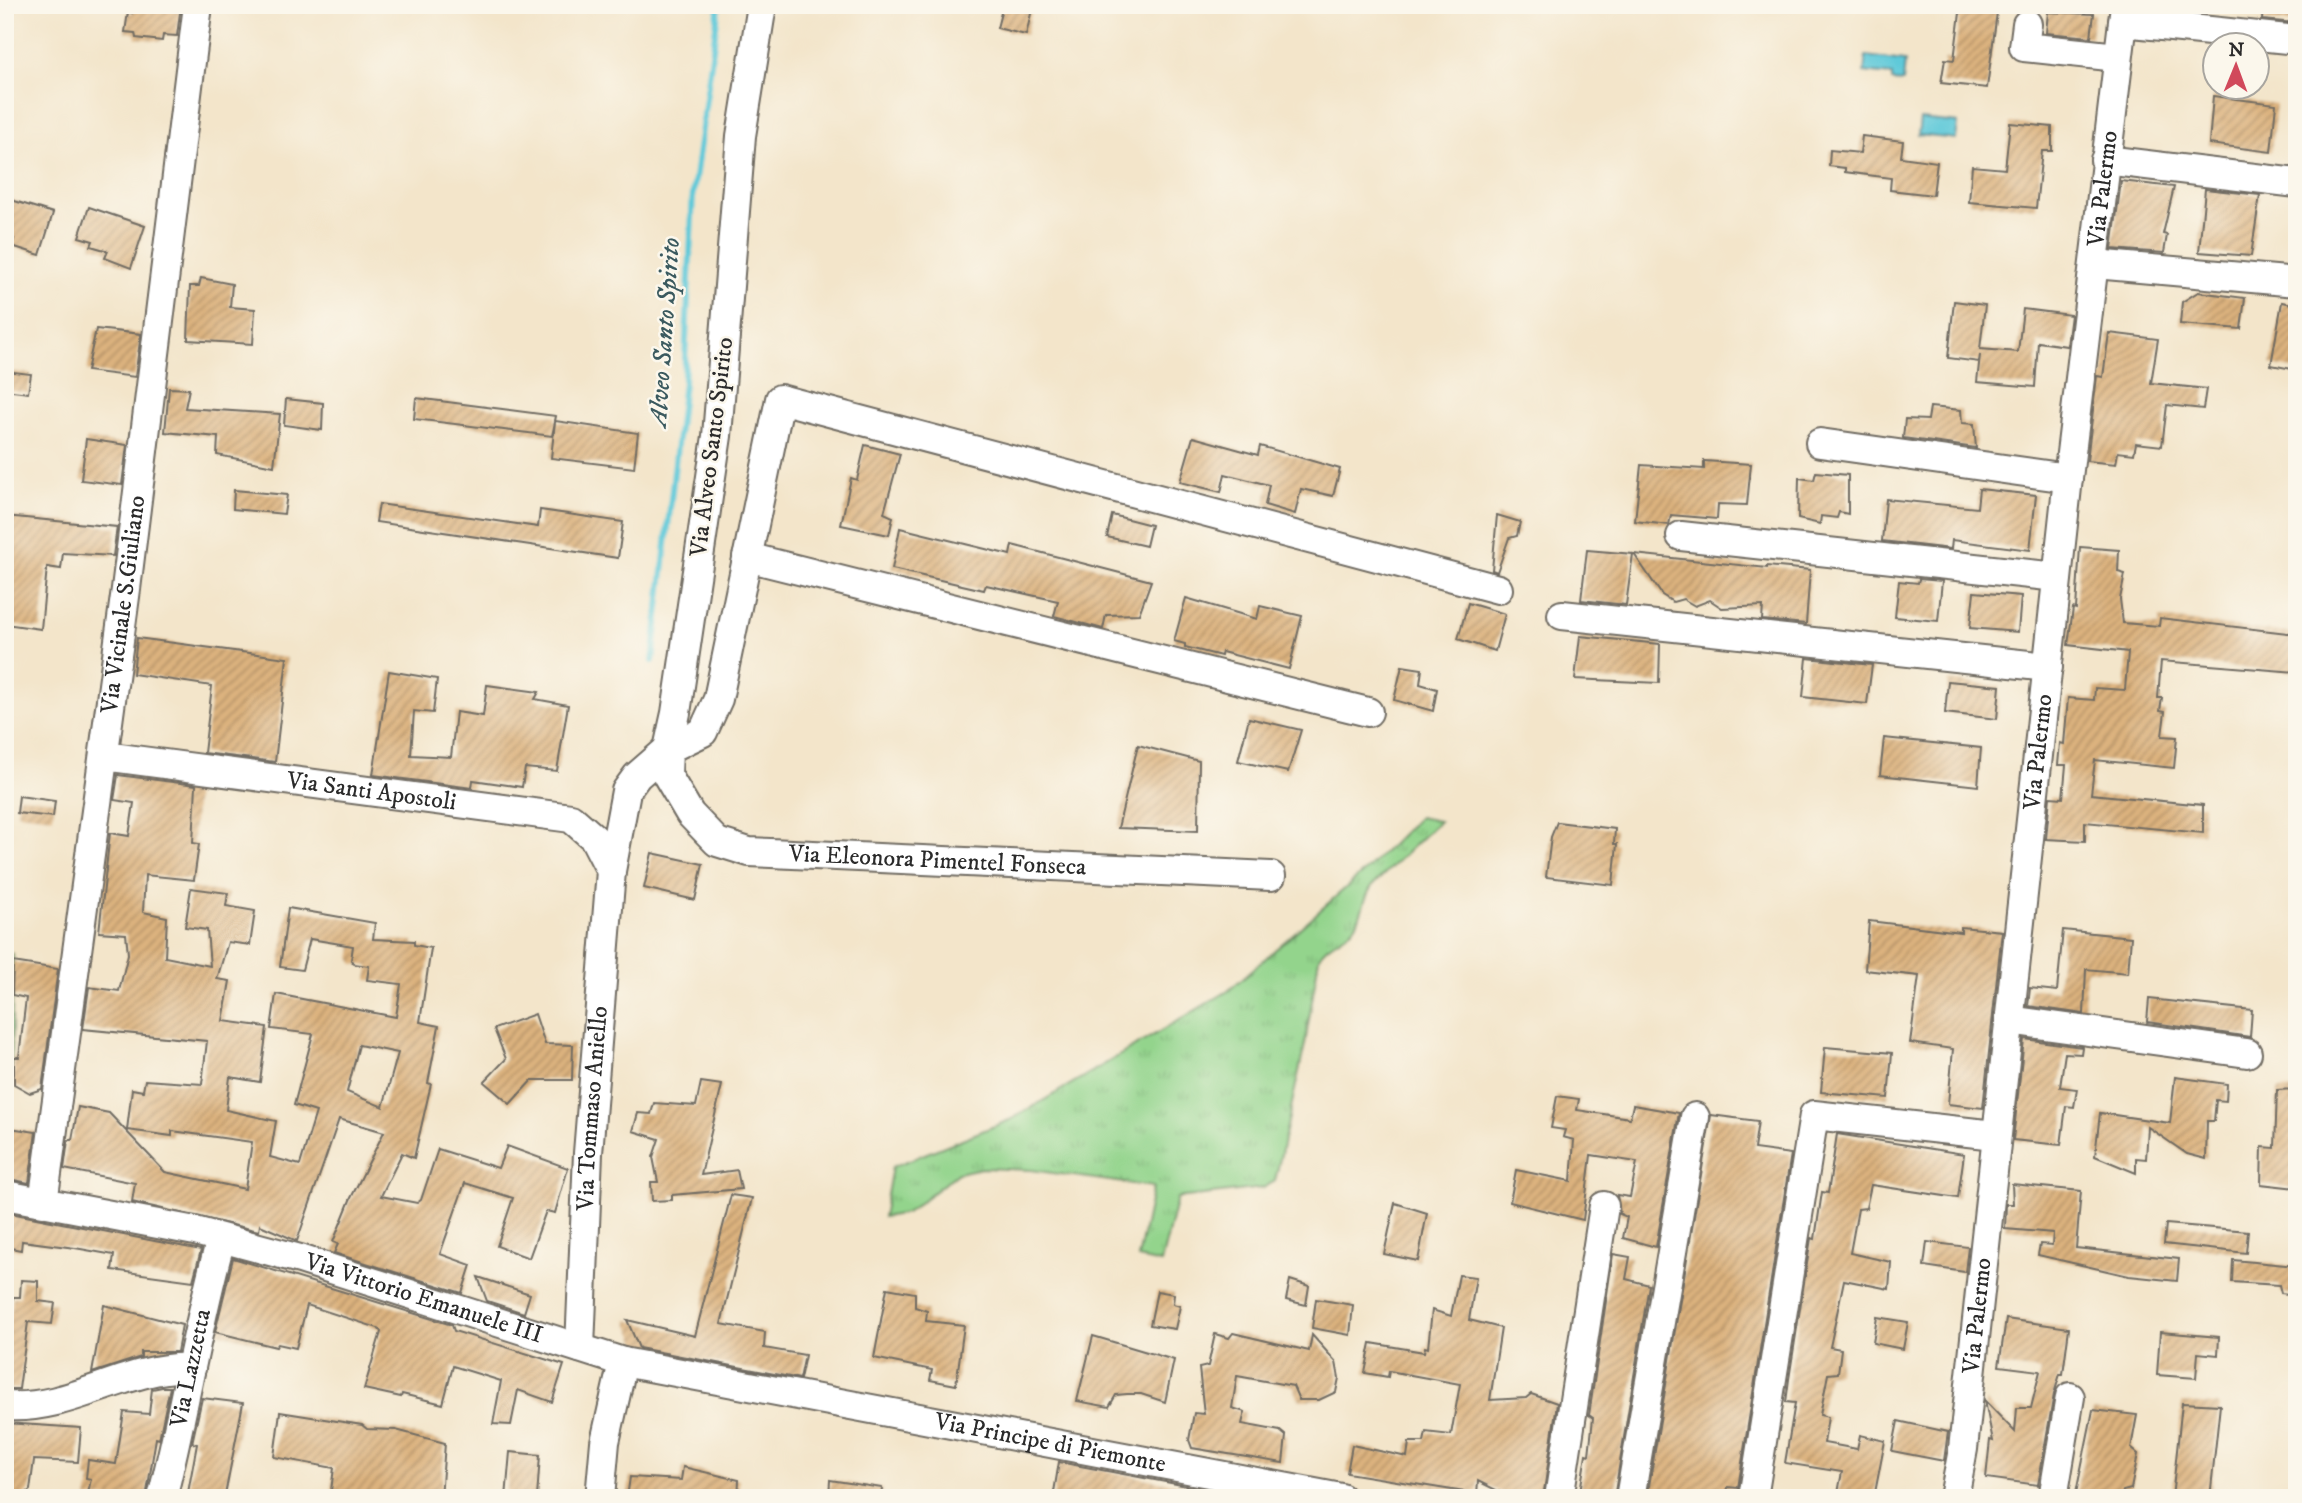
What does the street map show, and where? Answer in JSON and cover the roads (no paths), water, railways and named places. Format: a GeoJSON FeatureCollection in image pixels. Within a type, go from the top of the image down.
{"type":"FeatureCollection","features":[{"type":"Feature","properties":{"kind":"street","name":"Via Vicinale S.Giuliano"},"geometry":{"type":"LineString","coordinates":[[43,1203],[104,756],[198,5]]}},
{"type":"Feature","properties":{"kind":"street","name":"Via Alveo Santo Spirito"},"geometry":{"type":"LineString","coordinates":[[667,749],[676,713],[717,436],[741,136],[762,5]]}},
{"type":"Feature","properties":{"kind":"street"},"geometry":{"type":"LineString","coordinates":[[2124,14],[2297,40]]}},
{"type":"Feature","properties":{"kind":"street","name":"Via Palermo"},"geometry":{"type":"LineString","coordinates":[[1955,1498],[1963,1449],[2068,478],[2124,14]]}},
{"type":"Feature","properties":{"kind":"street"},"geometry":{"type":"LineString","coordinates":[[2027,24],[2024,47],[2119,57]]}},
{"type":"Feature","properties":{"kind":"street"},"geometry":{"type":"LineString","coordinates":[[2105,160],[2297,183]]}},
{"type":"Feature","properties":{"kind":"street"},"geometry":{"type":"LineString","coordinates":[[2095,264],[2297,282]]}},
{"type":"Feature","properties":{"kind":"street"},"geometry":{"type":"LineString","coordinates":[[611,871],[626,791],[637,776],[667,749],[703,732],[718,699],[780,399],[1498,589]]}},
{"type":"Feature","properties":{"kind":"street"},"geometry":{"type":"LineString","coordinates":[[1820,443],[2068,478]]}},
{"type":"Feature","properties":{"kind":"street"},"geometry":{"type":"LineString","coordinates":[[1682,536],[2057,577]]}},
{"type":"Feature","properties":{"kind":"street"},"geometry":{"type":"LineString","coordinates":[[747,557],[1368,712]]}},
{"type":"Feature","properties":{"kind":"street"},"geometry":{"type":"LineString","coordinates":[[1562,615],[2048,667]]}},
{"type":"Feature","properties":{"kind":"street","name":"Via Eleonora Pimentel Fonseca"},"geometry":{"type":"LineString","coordinates":[[667,749],[667,775],[690,814],[717,842],[749,852],[1271,876]]}},
{"type":"Feature","properties":{"kind":"street","name":"Via Santi Apostoli"},"geometry":{"type":"LineString","coordinates":[[104,756],[571,818],[594,838],[611,871]]}},
{"type":"Feature","properties":{"kind":"street","name":"Via Tommaso Aniello"},"geometry":{"type":"LineString","coordinates":[[580,1348],[588,1153],[611,871]]}},
{"type":"Feature","properties":{"kind":"street"},"geometry":{"type":"LineString","coordinates":[[2009,1020],[2247,1052]]}},
{"type":"Feature","properties":{"kind":"street"},"geometry":{"type":"LineString","coordinates":[[1752,1498],[1814,1115],[1996,1135]]}},
{"type":"Feature","properties":{"kind":"street"},"geometry":{"type":"LineString","coordinates":[[1630,1498],[1695,1117]]}},
{"type":"Feature","properties":{"kind":"street","name":"Via Vittorio Emanuele III"},"geometry":{"type":"LineString","coordinates":[[5,1195],[195,1231],[300,1259],[623,1362],[842,1403]]}},
{"type":"Feature","properties":{"kind":"street"},"geometry":{"type":"LineString","coordinates":[[1559,1498],[1604,1206]]}},
{"type":"Feature","properties":{"kind":"street","name":"Via Lazzetta"},"geometry":{"type":"LineString","coordinates":[[162,1498],[183,1418],[200,1314],[221,1239]]}},
{"type":"Feature","properties":{"kind":"street"},"geometry":{"type":"LineString","coordinates":[[600,1498],[606,1442],[623,1362]]}},
{"type":"Feature","properties":{"kind":"street"},"geometry":{"type":"LineString","coordinates":[[5,1406],[55,1403],[89,1394],[149,1370],[191,1368]]}},
{"type":"Feature","properties":{"kind":"street"},"geometry":{"type":"LineString","coordinates":[[2053,1498],[2070,1397]]}},
{"type":"Feature","properties":{"kind":"street","name":"Via Principe di Piemonte"},"geometry":{"type":"LineString","coordinates":[[842,1403],[1341,1498]]}},
{"type":"Feature","properties":{"kind":"water"},"geometry":{"type":"Polygon","coordinates":[[[1866,56],[1905,61],[1903,82],[1892,81],[1892,75],[1864,72],[1866,56]]]}},
{"type":"Feature","properties":{"kind":"water"},"geometry":{"type":"Polygon","coordinates":[[[1920,119],[1958,123],[1956,139],[1918,135],[1920,119]]]}},
{"type":"Feature","properties":{"kind":"waterway","name":"Alveo Santo Spirito"},"geometry":{"type":"LineString","coordinates":[[653,661],[684,382],[693,193],[719,5]]}}]}
